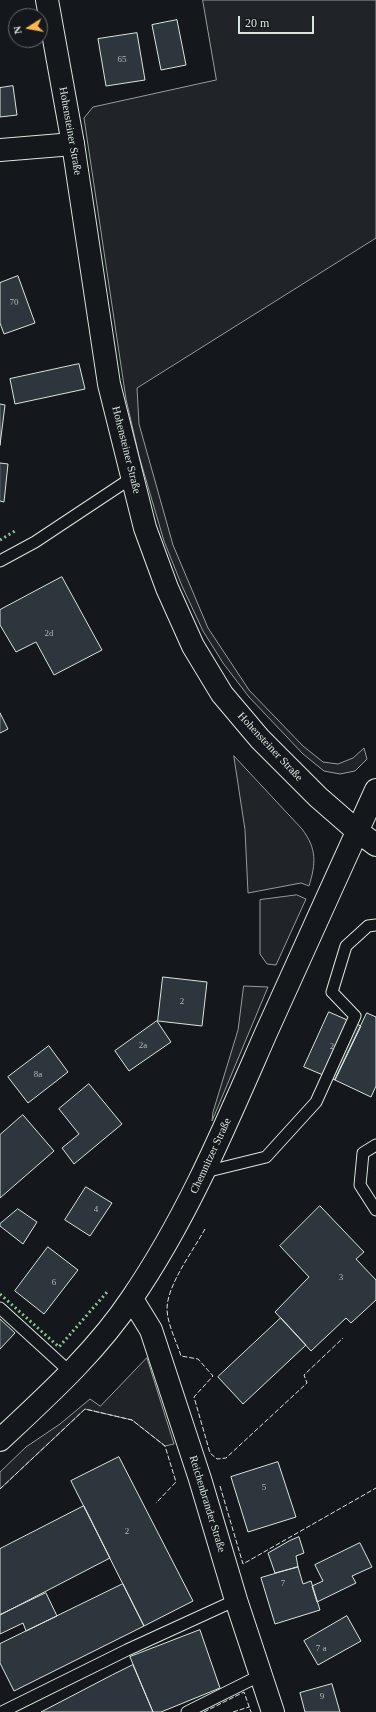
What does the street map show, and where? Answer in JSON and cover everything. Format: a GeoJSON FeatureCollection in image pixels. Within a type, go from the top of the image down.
{"type":"FeatureCollection","features":[{"type":"Feature","properties":{"kind":"main road","name":"Hohensteiner Straße"},"geometry":{"type":"LineString","coordinates":[[47,0],[73,144],[109,384],[145,528],[167,588],[193,646],[222,694],[260,739],[312,792],[357,832],[376,845]]}},
{"type":"Feature","properties":{"kind":"main road"},"geometry":{"type":"LineString","coordinates":[[0,150],[73,144]]}},
{"type":"Feature","properties":{"kind":"main road","name":"Chemnitzer Straße"},"geometry":{"type":"LineString","coordinates":[[0,1440],[70,1372],[99,1341],[132,1299],[174,1231],[205,1172],[289,981],[376,790]]}},
{"type":"Feature","properties":{"kind":"main road","name":"Reichenbrander Straße"},"geometry":{"type":"LineString","coordinates":[[132,1299],[151,1330],[200,1479],[236,1600],[273,1712]]}},
{"type":"Feature","properties":{"kind":"lane"},"geometry":{"type":"LineString","coordinates":[[0,560],[35,542],[133,477]]}},
{"type":"Feature","properties":{"kind":"lane"},"geometry":{"type":"LineString","coordinates":[[205,1172],[266,1156],[316,1102],[355,1016],[332,992],[346,946],[368,926],[376,925]]}},
{"type":"Feature","properties":{"kind":"lane"},"geometry":{"type":"LineString","coordinates":[[376,1145],[363,1153],[360,1185],[376,1210]]}},
{"type":"Feature","properties":{"kind":"lane"},"geometry":{"type":"LineString","coordinates":[[0,1308],[70,1372]]}},
{"type":"Feature","properties":{"kind":"lane"},"geometry":{"type":"LineString","coordinates":[[0,1708],[2,1712],[127,1650],[236,1600]]}},
{"type":"Feature","properties":{"kind":"lane"},"geometry":{"type":"LineString","coordinates":[[187,1712],[261,1675]]}},
{"type":"Feature","properties":{"kind":"shaded area"},"geometry":{"type":"Polygon","coordinates":[[[203,0],[376,0],[376,238],[137,388],[139,424],[173,545],[208,628],[249,690],[303,746],[323,762],[338,764],[353,758],[364,748],[367,759],[355,771],[340,774],[324,771],[303,754],[249,697],[223,663],[203,631],[182,586],[164,541],[139,456],[126,399],[84,118],[93,107],[216,80],[203,0]]]}},
{"type":"Feature","properties":{"kind":"shaded area"},"geometry":{"type":"Polygon","coordinates":[[[234,756],[307,836],[314,856],[313,870],[309,886],[301,883],[248,893],[245,830],[234,756]]]}},
{"type":"Feature","properties":{"kind":"shaded area"},"geometry":{"type":"Polygon","coordinates":[[[297,895],[306,899],[276,965],[267,964],[260,954],[260,900],[297,895]]]}},
{"type":"Feature","properties":{"kind":"shaded area"},"geometry":{"type":"Polygon","coordinates":[[[244,986],[268,987],[212,1121],[213,1112],[238,1030],[244,986]]]}},
{"type":"Feature","properties":{"kind":"shaded area"},"geometry":{"type":"Polygon","coordinates":[[[147,1358],[174,1444],[165,1446],[132,1420],[85,1409],[0,1489],[0,1472],[26,1447],[60,1424],[90,1399],[100,1406],[147,1358]]]}},
{"type":"Feature","properties":{"kind":"building"},"geometry":{"type":"Polygon","coordinates":[[[177,20],[186,65],[161,70],[152,25],[177,20]]]}},
{"type":"Feature","properties":{"kind":"building"},"geometry":{"type":"Polygon","coordinates":[[[137,33],[145,80],[106,86],[98,39],[137,33]]]}},
{"type":"Feature","properties":{"kind":"building"},"geometry":{"type":"Polygon","coordinates":[[[13,86],[17,115],[0,117],[0,88],[13,86]]]}},
{"type":"Feature","properties":{"kind":"building"},"geometry":{"type":"Polygon","coordinates":[[[18,276],[35,323],[4,334],[0,323],[0,283],[18,276]]]}},
{"type":"Feature","properties":{"kind":"building"},"geometry":{"type":"Polygon","coordinates":[[[79,364],[85,389],[15,404],[10,379],[79,364]]]}},
{"type":"Feature","properties":{"kind":"building"},"geometry":{"type":"Polygon","coordinates":[[[0,404],[5,405],[0,445],[0,404]]]}},
{"type":"Feature","properties":{"kind":"building"},"geometry":{"type":"Polygon","coordinates":[[[0,463],[8,464],[4,502],[0,501],[0,463]]]}},
{"type":"Feature","properties":{"kind":"building"},"geometry":{"type":"Polygon","coordinates":[[[62,577],[102,650],[54,675],[36,642],[16,652],[0,625],[0,610],[62,577]]]}},
{"type":"Feature","properties":{"kind":"building"},"geometry":{"type":"Polygon","coordinates":[[[0,713],[8,729],[0,733],[0,713]]]}},
{"type":"Feature","properties":{"kind":"building"},"geometry":{"type":"Polygon","coordinates":[[[163,977],[207,982],[202,1026],[158,1021],[163,977]]]}},
{"type":"Feature","properties":{"kind":"building"},"geometry":{"type":"Polygon","coordinates":[[[329,1012],[361,1026],[335,1080],[304,1067],[329,1012]]]}},
{"type":"Feature","properties":{"kind":"building"},"geometry":{"type":"Polygon","coordinates":[[[367,1013],[376,1017],[376,1086],[371,1097],[335,1080],[367,1013]]]}},
{"type":"Feature","properties":{"kind":"building"},"geometry":{"type":"Polygon","coordinates":[[[157,1021],[171,1042],[129,1071],[115,1051],[157,1021]]]}},
{"type":"Feature","properties":{"kind":"building"},"geometry":{"type":"Polygon","coordinates":[[[49,1046],[68,1072],[28,1103],[8,1077],[49,1046]]]}},
{"type":"Feature","properties":{"kind":"building"},"geometry":{"type":"Polygon","coordinates":[[[89,1084],[122,1124],[74,1164],[62,1148],[79,1134],[59,1109],[89,1084]]]}},
{"type":"Feature","properties":{"kind":"building"},"geometry":{"type":"Polygon","coordinates":[[[23,1115],[54,1151],[0,1198],[0,1135],[23,1115]]]}},
{"type":"Feature","properties":{"kind":"building"},"geometry":{"type":"Polygon","coordinates":[[[86,1187],[112,1203],[90,1236],[65,1220],[86,1187]]]}},
{"type":"Feature","properties":{"kind":"building"},"geometry":{"type":"Polygon","coordinates":[[[320,1206],[364,1252],[356,1259],[376,1280],[376,1300],[351,1323],[346,1318],[311,1351],[275,1312],[309,1277],[280,1246],[320,1206]]]}},
{"type":"Feature","properties":{"kind":"building"},"geometry":{"type":"Polygon","coordinates":[[[18,1209],[37,1222],[23,1244],[0,1226],[0,1224],[18,1209]]]}},
{"type":"Feature","properties":{"kind":"building"},"geometry":{"type":"Polygon","coordinates":[[[48,1247],[78,1270],[44,1314],[15,1291],[48,1247]]]}},
{"type":"Feature","properties":{"kind":"building"},"geometry":{"type":"Polygon","coordinates":[[[281,1318],[306,1345],[243,1404],[218,1377],[281,1318]]]}},
{"type":"Feature","properties":{"kind":"building"},"geometry":{"type":"Polygon","coordinates":[[[0,1319],[15,1333],[0,1349],[0,1319]]]}},
{"type":"Feature","properties":{"kind":"building"},"geometry":{"type":"Polygon","coordinates":[[[119,1457],[193,1601],[144,1626],[71,1481],[119,1457]]]}},
{"type":"Feature","properties":{"kind":"building"},"geometry":{"type":"Polygon","coordinates":[[[278,1462],[296,1517],[248,1532],[231,1477],[278,1462]]]}},
{"type":"Feature","properties":{"kind":"building"},"geometry":{"type":"Polygon","coordinates":[[[84,1506],[110,1558],[0,1615],[0,1549],[84,1506]]]}},
{"type":"Feature","properties":{"kind":"building"},"geometry":{"type":"Polygon","coordinates":[[[299,1537],[304,1553],[296,1556],[298,1567],[275,1573],[268,1553],[299,1537]]]}},
{"type":"Feature","properties":{"kind":"building"},"geometry":{"type":"Polygon","coordinates":[[[360,1543],[372,1567],[352,1576],[356,1583],[317,1602],[312,1586],[323,1581],[315,1565],[360,1543]]]}},
{"type":"Feature","properties":{"kind":"building"},"geometry":{"type":"Polygon","coordinates":[[[298,1567],[303,1584],[311,1581],[320,1610],[275,1624],[261,1578],[298,1567]]]}},
{"type":"Feature","properties":{"kind":"building"},"geometry":{"type":"Polygon","coordinates":[[[123,1584],[144,1626],[14,1691],[0,1663],[0,1644],[123,1584]]]}},
{"type":"Feature","properties":{"kind":"building"},"geometry":{"type":"Polygon","coordinates":[[[46,1593],[57,1616],[26,1631],[23,1623],[0,1634],[0,1615],[46,1593]]]}},
{"type":"Feature","properties":{"kind":"building"},"geometry":{"type":"Polygon","coordinates":[[[347,1616],[361,1641],[318,1665],[304,1641],[347,1616]]]}},
{"type":"Feature","properties":{"kind":"building"},"geometry":{"type":"Polygon","coordinates":[[[200,1630],[220,1688],[161,1712],[153,1712],[130,1657],[200,1630]]]}},
{"type":"Feature","properties":{"kind":"building"},"geometry":{"type":"Polygon","coordinates":[[[133,1665],[153,1712],[41,1712],[112,1675],[133,1665]]]}},
{"type":"Feature","properties":{"kind":"building"},"geometry":{"type":"Polygon","coordinates":[[[332,1684],[340,1712],[305,1712],[300,1693],[332,1684]]]}},
{"type":"Feature","properties":{"kind":"hedge"},"geometry":{"type":"LineString","coordinates":[[0,540],[15,531]]}},
{"type":"Feature","properties":{"kind":"hedge"},"geometry":{"type":"LineString","coordinates":[[0,1294],[59,1347],[108,1291]]}},
{"type":"Feature","properties":{"kind":"fence"},"geometry":{"type":"LineString","coordinates":[[205,1229],[171,1289],[168,1300],[167,1315],[181,1356],[198,1359],[213,1376],[194,1397],[210,1453],[217,1459],[226,1458],[307,1383],[304,1375],[343,1338]]}},
{"type":"Feature","properties":{"kind":"fence"},"geometry":{"type":"LineString","coordinates":[[0,1489],[85,1409],[132,1420],[165,1446],[176,1482],[156,1503]]}},
{"type":"Feature","properties":{"kind":"fence"},"geometry":{"type":"LineString","coordinates":[[220,1486],[243,1564],[376,1488]]}},
{"type":"Feature","properties":{"kind":"fence"},"geometry":{"type":"LineString","coordinates":[[204,1712],[244,1692],[251,1712]]}},
{"type":"Feature","properties":{"kind":"fence"},"geometry":{"type":"LineString","coordinates":[[233,1712],[249,1707]]}}]}
